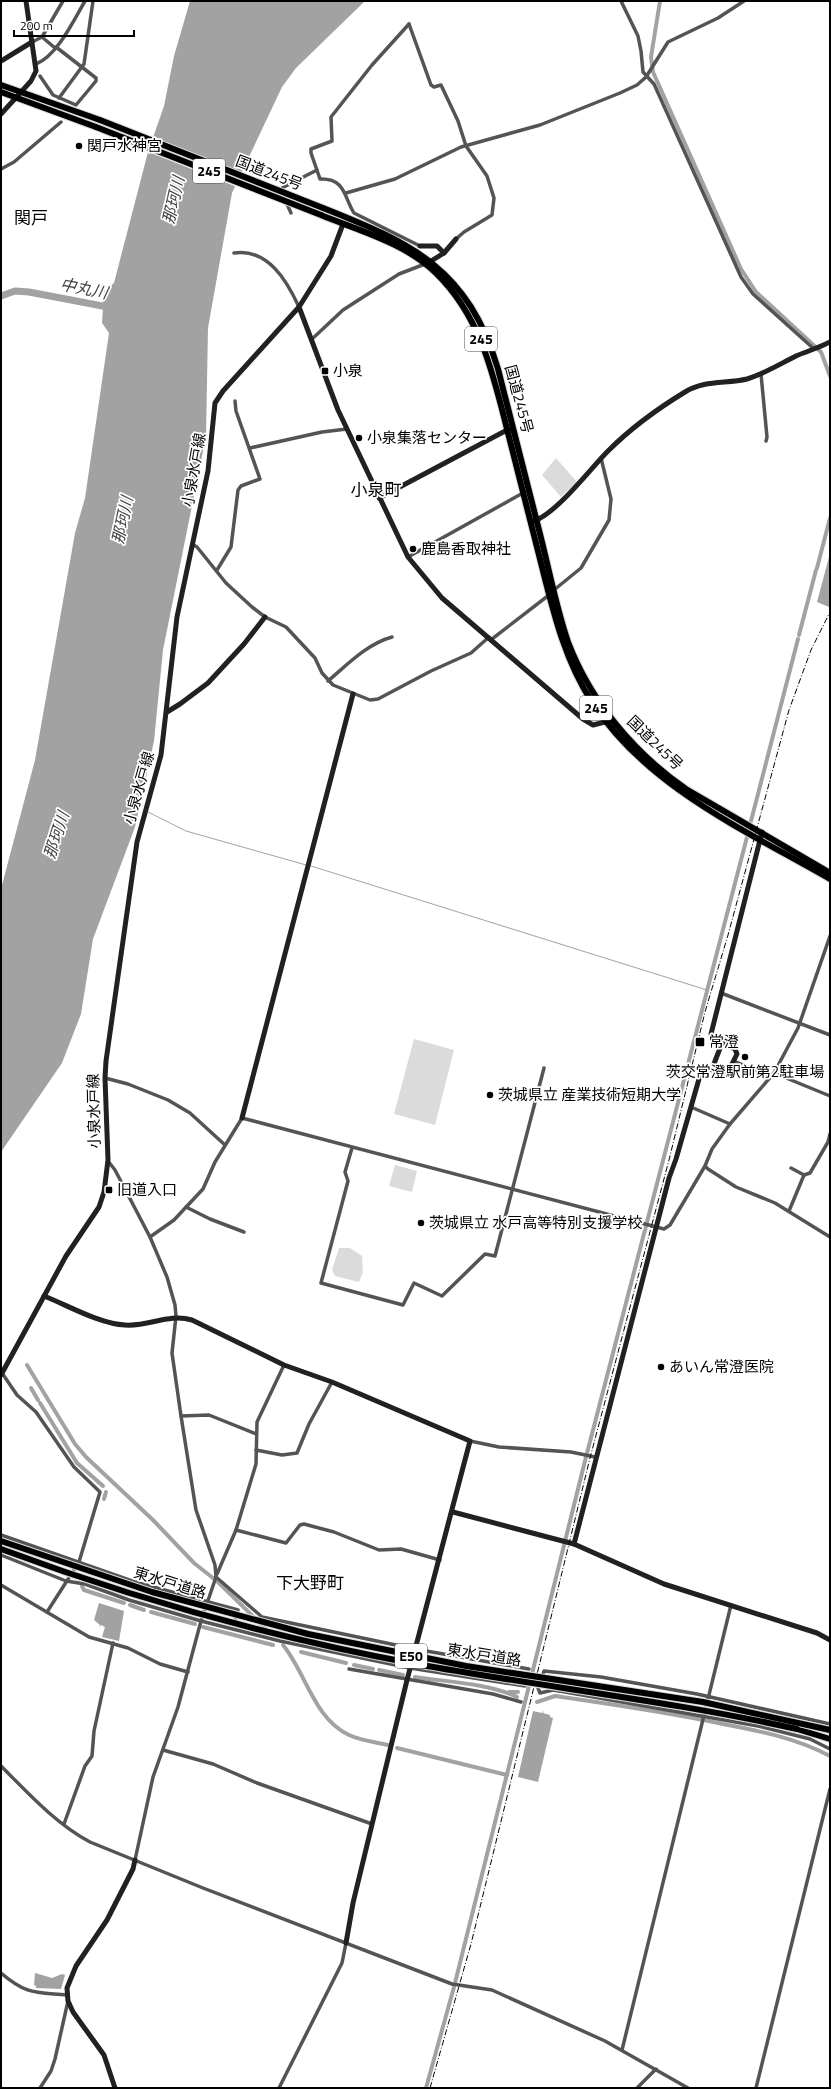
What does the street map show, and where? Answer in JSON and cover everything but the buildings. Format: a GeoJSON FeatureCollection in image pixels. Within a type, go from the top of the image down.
{"type":"FeatureCollection","features":[{"type":"Feature","properties":{"kind":"highway","name":"国道245号"},"geometry":{"type":"LineString","coordinates":[[1,85],[18,94],[96,127],[390,243],[428,263]]}},
{"type":"Feature","properties":{"kind":"highway","name":"国道245号"},"geometry":{"type":"LineString","coordinates":[[1,92],[18,94],[100,120],[383,232],[428,263],[456,285],[479,320],[493,352],[523,493],[534,521]]}},
{"type":"Feature","properties":{"kind":"highway","name":"国道245号"},"geometry":{"type":"LineString","coordinates":[[510,429],[552,592],[564,629],[574,656],[609,721],[630,750],[665,780],[760,839],[830,879]]}},
{"type":"Feature","properties":{"kind":"highway","name":"国道245号"},"geometry":{"type":"LineString","coordinates":[[609,721],[644,756],[686,789],[830,873]]}},
{"type":"Feature","properties":{"kind":"highway","name":"東水戸道路"},"geometry":{"type":"LineString","coordinates":[[1,1541],[89,1572],[159,1594],[308,1634],[466,1666],[703,1702],[830,1730]]}},
{"type":"Feature","properties":{"kind":"highway","name":"東水戸道路"},"geometry":{"type":"LineString","coordinates":[[1,1548],[150,1599],[307,1641],[422,1665],[701,1709],[797,1729],[830,1738]]}},
{"type":"Feature","properties":{"kind":"street"},"geometry":{"type":"LineString","coordinates":[[1,114],[33,77],[36,64],[26,1]]}},
{"type":"Feature","properties":{"kind":"street"},"geometry":{"type":"LineString","coordinates":[[1,61],[42,37],[63,1]]}},
{"type":"Feature","properties":{"kind":"street"},"geometry":{"type":"LineString","coordinates":[[36,64],[42,61],[56,47],[85,1]]}},
{"type":"Feature","properties":{"kind":"street"},"geometry":{"type":"LineString","coordinates":[[59,98],[83,67],[93,1]]}},
{"type":"Feature","properties":{"kind":"street"},"geometry":{"type":"LineString","coordinates":[[621,1],[638,36],[642,51],[643,72],[654,84],[747,286],[816,348]]}},
{"type":"Feature","properties":{"kind":"street"},"geometry":{"type":"LineString","coordinates":[[346,193],[395,179],[466,146],[540,125],[576,112],[637,85],[646,76],[668,42],[718,18],[744,1]]}},
{"type":"Feature","properties":{"kind":"street"},"geometry":{"type":"LineString","coordinates":[[311,340],[343,310],[399,274],[428,263],[444,253],[464,232],[492,215],[495,204],[487,176],[466,146],[458,121],[441,85],[434,87],[431,85],[409,24],[372,65],[331,117],[332,141],[311,149],[320,178],[333,181],[341,186],[346,193],[354,213],[420,246],[437,246],[444,253]]}},
{"type":"Feature","properties":{"kind":"street"},"geometry":{"type":"LineString","coordinates":[[40,76],[49,91],[59,98],[76,105],[96,81],[96,78],[83,67],[42,37]]}},
{"type":"Feature","properties":{"kind":"street"},"geometry":{"type":"LineString","coordinates":[[1,169],[14,162],[61,122]]}},
{"type":"Feature","properties":{"kind":"street"},"geometry":{"type":"LineString","coordinates":[[291,213],[282,193],[282,188],[317,170]]}},
{"type":"Feature","properties":{"kind":"street","name":"小泉水戸線"},"geometry":{"type":"LineString","coordinates":[[2,1374],[66,1256],[99,1207],[106,1181],[108,1160],[105,1078],[137,842],[161,755],[177,617],[208,472],[217,400],[299,307],[331,256],[343,224]]}},
{"type":"Feature","properties":{"kind":"street"},"geometry":{"type":"LineString","coordinates":[[234,253],[250,254],[273,265],[290,286],[330,393],[408,557],[442,598],[583,719],[593,725],[609,721]]}},
{"type":"Feature","properties":{"kind":"street"},"geometry":{"type":"LineString","coordinates":[[534,521],[569,494],[601,458],[633,428],[687,391],[714,382],[746,379],[761,374],[830,342]]}},
{"type":"Feature","properties":{"kind":"street"},"geometry":{"type":"LineString","coordinates":[[761,374],[767,437],[766,441]]}},
{"type":"Feature","properties":{"kind":"street"},"geometry":{"type":"LineString","coordinates":[[217,570],[231,547],[238,490],[241,486],[260,479],[236,411],[235,401]]}},
{"type":"Feature","properties":{"kind":"street"},"geometry":{"type":"LineString","coordinates":[[250,448],[322,432],[347,429]]}},
{"type":"Feature","properties":{"kind":"street"},"geometry":{"type":"LineString","coordinates":[[379,498],[510,429]]}},
{"type":"Feature","properties":{"kind":"street"},"geometry":{"type":"LineString","coordinates":[[192,544],[198,547],[226,583],[265,617],[286,627],[315,658],[328,681],[353,694],[370,700],[378,699],[431,671],[471,653],[582,568],[609,520],[611,499],[601,458]]}},
{"type":"Feature","properties":{"kind":"street"},"geometry":{"type":"LineString","coordinates":[[408,557],[523,493]]}},
{"type":"Feature","properties":{"kind":"street"},"geometry":{"type":"LineString","coordinates":[[167,712],[208,683],[244,644],[265,617]]}},
{"type":"Feature","properties":{"kind":"street"},"geometry":{"type":"LineString","coordinates":[[328,681],[364,650],[379,640],[392,637]]}},
{"type":"Feature","properties":{"kind":"street"},"geometry":{"type":"LineString","coordinates":[[150,1237],[174,1220],[203,1189],[208,1176],[225,1145],[242,1118],[353,694]]}},
{"type":"Feature","properties":{"kind":"street"},"geometry":{"type":"LineString","coordinates":[[574,1544],[595,1457],[668,1178],[676,1159],[701,1072],[706,1068],[727,1074],[737,1054],[735,1049],[715,1040],[711,1034],[762,832]]}},
{"type":"Feature","properties":{"kind":"street"},"geometry":{"type":"LineString","coordinates":[[242,1118],[656,1227],[664,1229],[668,1228],[705,1166],[712,1149],[730,1124],[773,1074],[799,1026],[830,936]]}},
{"type":"Feature","properties":{"kind":"street"},"geometry":{"type":"LineString","coordinates":[[721,993],[799,1026],[830,1036]]}},
{"type":"Feature","properties":{"kind":"street"},"geometry":{"type":"LineString","coordinates":[[712,1069],[722,1043]]}},
{"type":"Feature","properties":{"kind":"street"},"geometry":{"type":"LineString","coordinates":[[734,1060],[759,1072],[773,1074],[830,1096]]}},
{"type":"Feature","properties":{"kind":"street"},"geometry":{"type":"LineString","coordinates":[[352,1148],[346,1172],[348,1181],[320,1283],[403,1305],[414,1283],[442,1296],[485,1254],[495,1256],[544,1068]]}},
{"type":"Feature","properties":{"kind":"street"},"geometry":{"type":"LineString","coordinates":[[105,1078],[128,1084],[179,1106],[190,1113],[225,1145]]}},
{"type":"Feature","properties":{"kind":"street"},"geometry":{"type":"LineString","coordinates":[[691,1107],[730,1124]]}},
{"type":"Feature","properties":{"kind":"street"},"geometry":{"type":"LineString","coordinates":[[791,1168],[804,1175],[810,1173],[828,1142],[830,1134]]}},
{"type":"Feature","properties":{"kind":"street"},"geometry":{"type":"LineString","coordinates":[[108,1160],[115,1170],[150,1237],[167,1277],[175,1304],[176,1316],[172,1353],[181,1416],[196,1510],[215,1564],[216,1578],[262,1617],[294,1625],[415,1649],[529,1669]]}},
{"type":"Feature","properties":{"kind":"street"},"geometry":{"type":"LineString","coordinates":[[705,1166],[736,1187],[775,1203],[789,1211],[830,1238]]}},
{"type":"Feature","properties":{"kind":"street"},"geometry":{"type":"LineString","coordinates":[[789,1211],[804,1175]]}},
{"type":"Feature","properties":{"kind":"street"},"geometry":{"type":"LineString","coordinates":[[186,1207],[210,1219],[244,1232]]}},
{"type":"Feature","properties":{"kind":"street"},"geometry":{"type":"LineString","coordinates":[[44,1296],[116,1324],[133,1325],[176,1316],[192,1320],[284,1365],[332,1382],[470,1441],[518,1450],[587,1455],[595,1457]]}},
{"type":"Feature","properties":{"kind":"street"},"geometry":{"type":"LineString","coordinates":[[115,2088],[104,2055],[72,2012],[67,1995],[70,1979],[76,1966],[106,1920],[133,1869],[149,1792],[164,1750],[188,1672],[207,1602],[236,1530],[256,1464],[256,1434],[259,1414],[284,1365]]}},
{"type":"Feature","properties":{"kind":"street"},"geometry":{"type":"LineString","coordinates":[[2,1374],[17,1394],[36,1412],[74,1467],[100,1492],[79,1562],[47,1612]]}},
{"type":"Feature","properties":{"kind":"street"},"geometry":{"type":"LineString","coordinates":[[256,1450],[282,1455],[297,1453],[309,1424],[332,1382]]}},
{"type":"Feature","properties":{"kind":"street"},"geometry":{"type":"LineString","coordinates":[[181,1416],[209,1415],[222,1422],[256,1434]]}},
{"type":"Feature","properties":{"kind":"street"},"geometry":{"type":"LineString","coordinates":[[279,2088],[339,1970],[346,1943],[353,1903],[407,1680],[453,1512],[470,1441]]}},
{"type":"Feature","properties":{"kind":"street"},"geometry":{"type":"LineString","coordinates":[[453,1512],[574,1544],[664,1584],[817,1633],[830,1640]]}},
{"type":"Feature","properties":{"kind":"street"},"geometry":{"type":"LineString","coordinates":[[236,1530],[286,1542],[300,1525],[304,1524],[334,1532],[379,1550],[401,1549],[440,1560]]}},
{"type":"Feature","properties":{"kind":"street"},"geometry":{"type":"LineString","coordinates":[[1,1535],[135,1582],[238,1610],[233,1629]]}},
{"type":"Feature","properties":{"kind":"street"},"geometry":{"type":"LineString","coordinates":[[1,1555],[66,1581],[85,1584],[129,1600],[201,1621],[292,1643],[410,1668],[525,1686]]}},
{"type":"Feature","properties":{"kind":"street"},"geometry":{"type":"LineString","coordinates":[[1,1585],[89,1637],[128,1648],[160,1664],[188,1672]]}},
{"type":"Feature","properties":{"kind":"street"},"geometry":{"type":"LineString","coordinates":[[622,2050],[731,1605]]}},
{"type":"Feature","properties":{"kind":"street"},"geometry":{"type":"LineString","coordinates":[[292,1643],[294,1625]]}},
{"type":"Feature","properties":{"kind":"street"},"geometry":{"type":"LineString","coordinates":[[64,1824],[85,1766],[92,1756],[94,1731],[113,1643]]}},
{"type":"Feature","properties":{"kind":"street"},"geometry":{"type":"LineString","coordinates":[[349,1669],[493,1694],[521,1702]]}},
{"type":"Feature","properties":{"kind":"street"},"geometry":{"type":"LineString","coordinates":[[830,1724],[709,1696],[601,1677],[545,1670],[542,1672],[538,1688],[540,1693],[553,1690],[779,1731],[810,1739],[830,1749]]}},
{"type":"Feature","properties":{"kind":"street"},"geometry":{"type":"LineString","coordinates":[[164,1750],[212,1764],[257,1783],[372,1824]]}},
{"type":"Feature","properties":{"kind":"street"},"geometry":{"type":"LineString","coordinates":[[1,1766],[28,1793],[64,1824],[90,1842],[203,1888],[455,1985],[492,1990],[622,2050],[688,2088]]}},
{"type":"Feature","properties":{"kind":"street"},"geometry":{"type":"LineString","coordinates":[[756,2088],[830,1789]]}},
{"type":"Feature","properties":{"kind":"street"},"geometry":{"type":"LineString","coordinates":[[1,1973],[17,1986],[26,1990],[67,1995]]}},
{"type":"Feature","properties":{"kind":"street"},"geometry":{"type":"LineString","coordinates":[[40,2088],[51,2071],[55,2059],[68,2001]]}},
{"type":"Feature","properties":{"kind":"street"},"geometry":{"type":"LineString","coordinates":[[637,2088],[656,2069]]}},
{"type":"Feature","properties":{"kind":"shaded area"},"geometry":{"type":"Polygon","coordinates":[[[556,458],[577,482],[561,497],[542,475],[556,458]]]}},
{"type":"Feature","properties":{"kind":"shaded area"},"geometry":{"type":"Polygon","coordinates":[[[414,1039],[454,1050],[435,1125],[394,1114],[414,1039]]]}},
{"type":"Feature","properties":{"kind":"shaded area"},"geometry":{"type":"Polygon","coordinates":[[[395,1165],[417,1171],[412,1192],[389,1186],[395,1165]]]}},
{"type":"Feature","properties":{"kind":"shaded area"},"geometry":{"type":"Polygon","coordinates":[[[339,1248],[350,1248],[362,1256],[363,1272],[359,1282],[335,1276],[332,1270],[339,1248]]]}},
{"type":"Feature","properties":{"kind":"water","name":"那珂川"},"geometry":{"type":"Polygon","coordinates":[[[190,1],[365,1],[296,68],[282,87],[232,193],[208,328],[206,436],[163,650],[154,741],[135,827],[93,939],[81,1014],[62,1063],[1,1152],[1,889],[35,760],[75,533],[85,498],[109,333],[102,323],[104,291],[114,283],[148,152],[164,106],[174,56],[190,1]]]}},
{"type":"Feature","properties":{"kind":"water"},"geometry":{"type":"Polygon","coordinates":[[[830,557],[829,607],[817,602],[830,557]]]}},
{"type":"Feature","properties":{"kind":"water"},"geometry":{"type":"Polygon","coordinates":[[[99,1603],[124,1611],[119,1641],[102,1637],[105,1627],[101,1625],[99,1628],[100,1625],[94,1620],[99,1603]]]}},
{"type":"Feature","properties":{"kind":"water"},"geometry":{"type":"Polygon","coordinates":[[[544,1710],[543,1713],[550,1715],[550,1717],[553,1718],[538,1782],[518,1777],[533,1711],[542,1713],[544,1710]]]}},
{"type":"Feature","properties":{"kind":"water"},"geometry":{"type":"Polygon","coordinates":[[[35,1973],[52,1978],[62,1974],[65,1975],[61,1989],[36,1988],[34,1985],[35,1973]]]}},
{"type":"Feature","properties":{"kind":"pier"},"geometry":{"type":"Polygon","coordinates":[[[151,137],[244,173],[237,187],[146,151],[151,137]]]}},
{"type":"Feature","properties":{"kind":"waterway"},"geometry":{"type":"LineString","coordinates":[[660,1],[651,57],[653,72],[741,269],[756,292],[821,352],[830,376]]}},
{"type":"Feature","properties":{"kind":"waterway","name":"中丸川"},"geometry":{"type":"LineString","coordinates":[[1,296],[15,291],[29,292],[113,308]]}},
{"type":"Feature","properties":{"kind":"waterway"},"geometry":{"type":"LineString","coordinates":[[817,568],[830,518]]}},
{"type":"Feature","properties":{"kind":"waterway"},"geometry":{"type":"LineString","coordinates":[[799,635],[816,570]]}},
{"type":"Feature","properties":{"kind":"waterway"},"geometry":{"type":"LineString","coordinates":[[751,821],[798,639]]}},
{"type":"Feature","properties":{"kind":"waterway"},"geometry":{"type":"LineString","coordinates":[[148,812],[186,831],[306,865]]}},
{"type":"Feature","properties":{"kind":"waterway"},"geometry":{"type":"LineString","coordinates":[[426,2088],[454,1987],[586,1457],[747,837]]}},
{"type":"Feature","properties":{"kind":"waterway"},"geometry":{"type":"LineString","coordinates":[[311,866],[707,990]]}},
{"type":"Feature","properties":{"kind":"waterway"},"geometry":{"type":"LineString","coordinates":[[27,1365],[75,1444],[86,1457],[153,1520],[194,1563],[218,1582],[268,1631]]}},
{"type":"Feature","properties":{"kind":"waterway"},"geometry":{"type":"LineString","coordinates":[[31,1388],[38,1400]]}},
{"type":"Feature","properties":{"kind":"waterway"},"geometry":{"type":"LineString","coordinates":[[40,1403],[77,1463],[103,1486]]}},
{"type":"Feature","properties":{"kind":"waterway"},"geometry":{"type":"LineString","coordinates":[[104,1499],[106,1492]]}},
{"type":"Feature","properties":{"kind":"waterway"},"geometry":{"type":"LineString","coordinates":[[82,1586],[84,1590],[124,1603]]}},
{"type":"Feature","properties":{"kind":"waterway"},"geometry":{"type":"LineString","coordinates":[[130,1605],[144,1610]]}},
{"type":"Feature","properties":{"kind":"waterway"},"geometry":{"type":"LineString","coordinates":[[151,1612],[195,1624]]}},
{"type":"Feature","properties":{"kind":"waterway"},"geometry":{"type":"LineString","coordinates":[[203,1627],[273,1645]]}},
{"type":"Feature","properties":{"kind":"waterway"},"geometry":{"type":"LineString","coordinates":[[283,1645],[291,1656],[319,1707],[337,1728],[354,1737],[388,1745]]}},
{"type":"Feature","properties":{"kind":"waterway"},"geometry":{"type":"LineString","coordinates":[[301,1652],[346,1663]]}},
{"type":"Feature","properties":{"kind":"waterway"},"geometry":{"type":"LineString","coordinates":[[354,1665],[373,1669]]}},
{"type":"Feature","properties":{"kind":"waterway"},"geometry":{"type":"LineString","coordinates":[[379,1670],[403,1675]]}},
{"type":"Feature","properties":{"kind":"waterway"},"geometry":{"type":"LineString","coordinates":[[415,1677],[480,1686],[506,1692],[517,1697]]}},
{"type":"Feature","properties":{"kind":"waterway"},"geometry":{"type":"LineString","coordinates":[[509,1692],[518,1692]]}},
{"type":"Feature","properties":{"kind":"waterway"},"geometry":{"type":"LineString","coordinates":[[537,1702],[555,1696],[681,1716],[751,1729],[778,1736],[804,1744],[830,1756]]}},
{"type":"Feature","properties":{"kind":"waterway"},"geometry":{"type":"LineString","coordinates":[[397,1748],[507,1775]]}},
{"type":"Feature","properties":{"kind":"railway"},"geometry":{"type":"LineString","coordinates":[[430,2088],[471,1944],[590,1458],[669,1160],[705,1012],[728,935],[789,710],[811,650],[830,612]]}},
{"type":"Feature","properties":{"kind":"place","name":"関戸水神宮"},"geometry":{"type":"Point","coordinates":[79,146]}},
{"type":"Feature","properties":{"kind":"place","name":"小泉"},"geometry":{"type":"Point","coordinates":[325,371]}},
{"type":"Feature","properties":{"kind":"place","name":"小泉集落センター"},"geometry":{"type":"Point","coordinates":[359,438]}},
{"type":"Feature","properties":{"kind":"place","name":"鹿島香取神社"},"geometry":{"type":"Point","coordinates":[413,549]}},
{"type":"Feature","properties":{"kind":"place","name":"常澄"},"geometry":{"type":"Point","coordinates":[700,1042]}},
{"type":"Feature","properties":{"kind":"place","name":"茨交常澄駅前第2駐車場"},"geometry":{"type":"Point","coordinates":[745,1057]}},
{"type":"Feature","properties":{"kind":"place","name":"茨城県立 産業技術短期大学"},"geometry":{"type":"Point","coordinates":[490,1095]}},
{"type":"Feature","properties":{"kind":"place","name":"旧道入口"},"geometry":{"type":"Point","coordinates":[109,1190]}},
{"type":"Feature","properties":{"kind":"place","name":"茨城県立 水戸高等特別支援学校"},"geometry":{"type":"Point","coordinates":[421,1223]}},
{"type":"Feature","properties":{"kind":"place","name":"あいん常澄医院"},"geometry":{"type":"Point","coordinates":[661,1367]}},
{"type":"Feature","properties":{"kind":"district","name":"関戸"},"geometry":{"type":"Point","coordinates":[31,218]}},
{"type":"Feature","properties":{"kind":"district","name":"小泉町"},"geometry":{"type":"Point","coordinates":[376,490]}},
{"type":"Feature","properties":{"kind":"district","name":"下大野町"},"geometry":{"type":"Point","coordinates":[310,1583]}}]}
